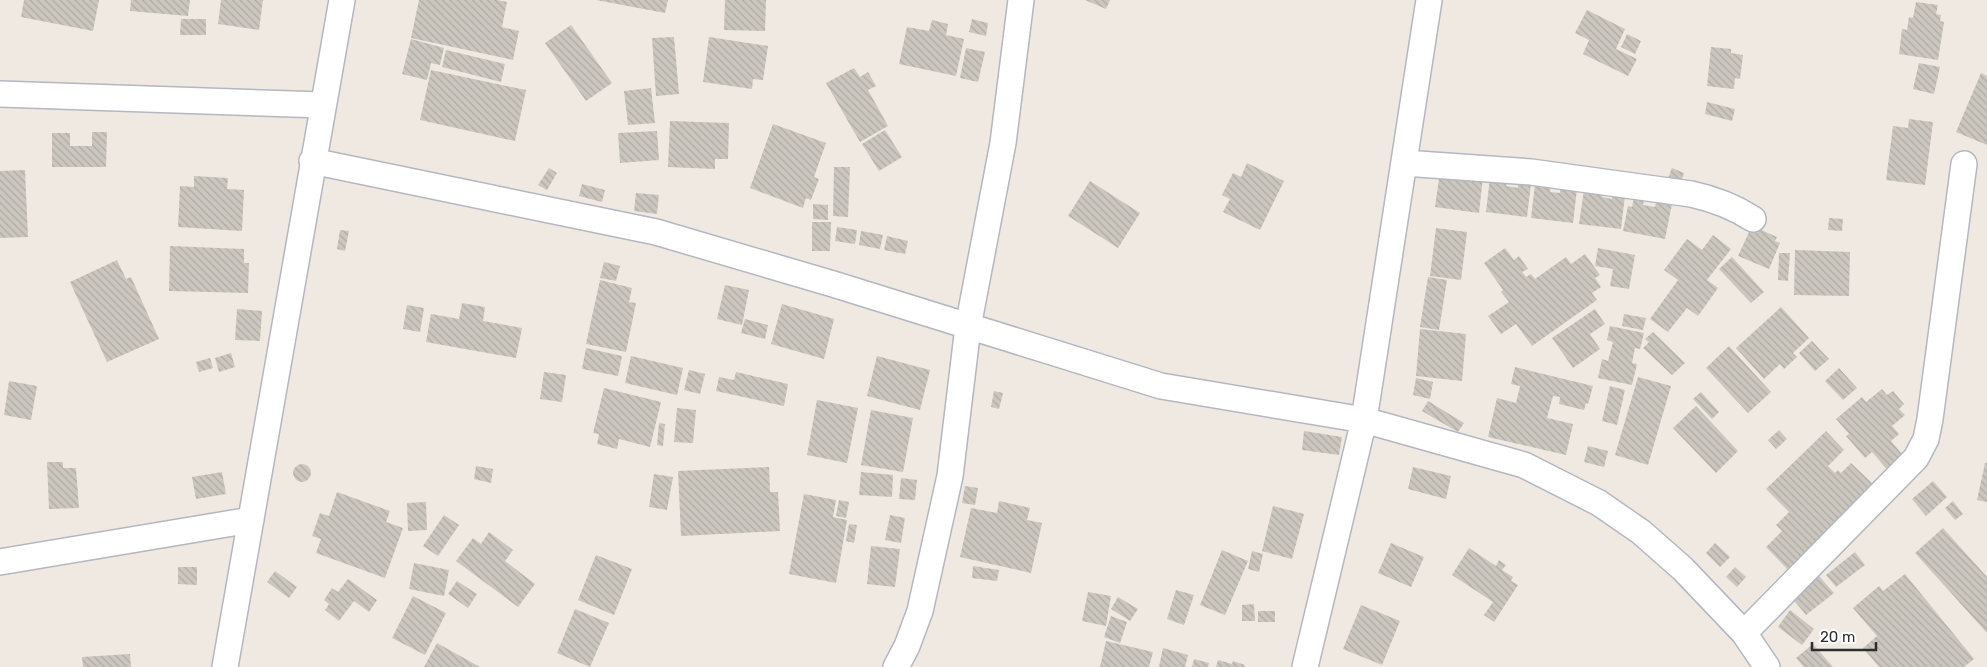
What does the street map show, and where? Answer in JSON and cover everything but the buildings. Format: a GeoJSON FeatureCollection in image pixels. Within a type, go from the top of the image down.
{"type":"FeatureCollection","features":[{"type":"Feature","properties":{"kind":"street"},"geometry":{"type":"LineString","coordinates":[[225,667],[312,161],[342,0]]}},
{"type":"Feature","properties":{"kind":"street"},"geometry":{"type":"LineString","coordinates":[[896,667],[907,646],[920,611],[950,476],[968,327],[1003,142],[1021,0]]}},
{"type":"Feature","properties":{"kind":"street"},"geometry":{"type":"LineString","coordinates":[[1304,667],[1364,420],[1429,0]]}},
{"type":"Feature","properties":{"kind":"street"},"geometry":{"type":"LineString","coordinates":[[0,94],[323,105]]}},
{"type":"Feature","properties":{"kind":"street"},"geometry":{"type":"LineString","coordinates":[[312,161],[656,232],[833,284],[1161,386],[1364,420],[1524,465],[1599,503],[1641,532],[1682,569],[1744,633],[1767,667]]}},
{"type":"Feature","properties":{"kind":"street"},"geometry":{"type":"LineString","coordinates":[[1404,163],[1531,172],[1691,194],[1712,198],[1735,207],[1753,219]]}},
{"type":"Feature","properties":{"kind":"street"},"geometry":{"type":"LineString","coordinates":[[1744,633],[1867,509],[1922,450],[1930,419],[1964,164]]}},
{"type":"Feature","properties":{"kind":"street"},"geometry":{"type":"LineString","coordinates":[[0,562],[251,520]]}}]}
